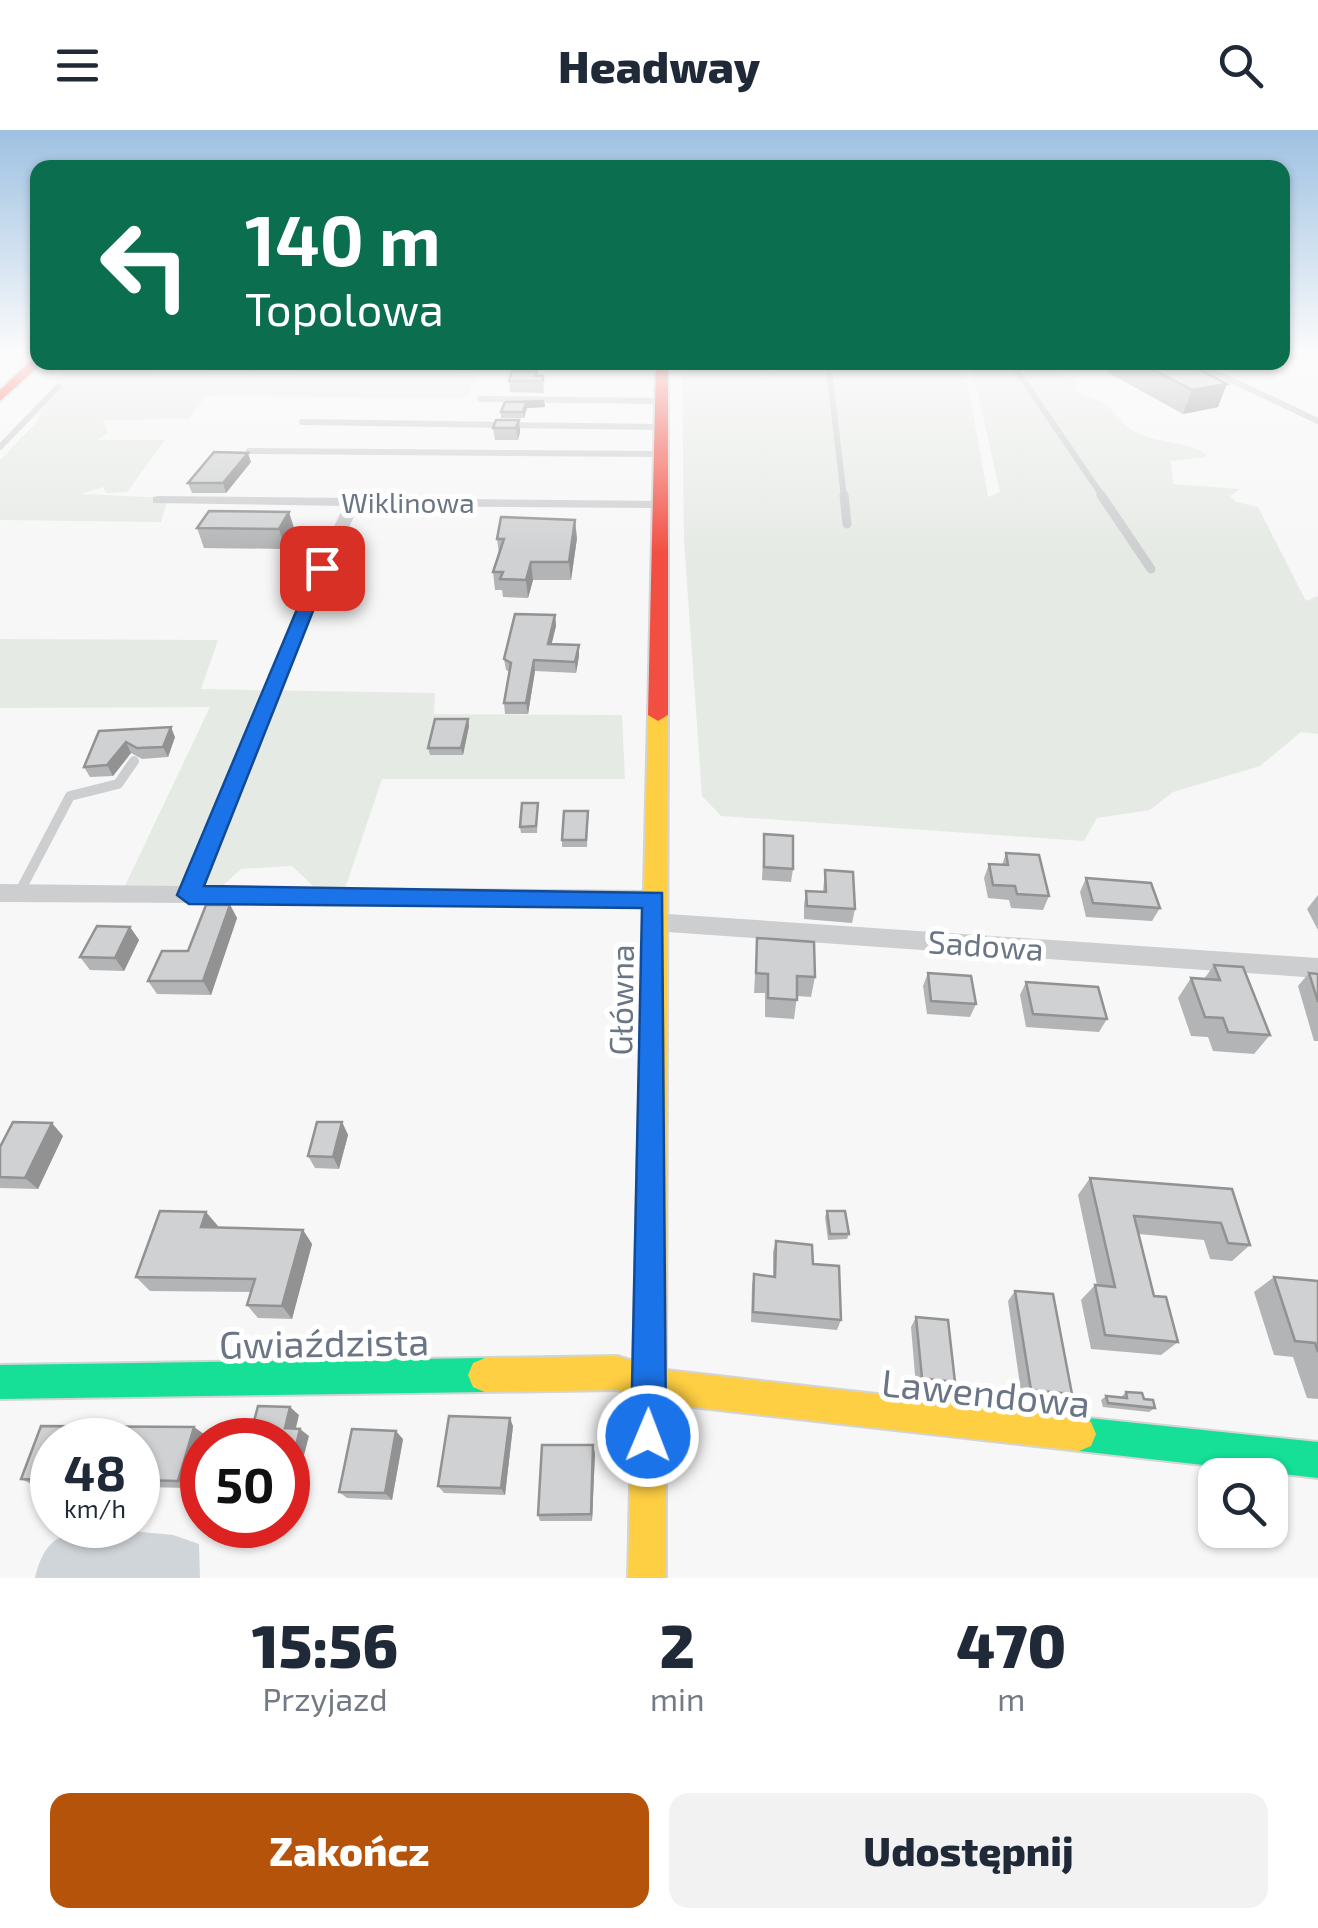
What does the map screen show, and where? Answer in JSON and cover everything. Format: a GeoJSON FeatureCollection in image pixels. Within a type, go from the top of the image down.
{"type":"FeatureCollection","features":[{"type":"Feature","properties":{"kind":"main road","name":"Główna"},"geometry":{"type":"LineString","coordinates":[[647,1578],[661,420]]}},
{"type":"Feature","properties":{"kind":"main road","name":"Gwiaździsta"},"geometry":{"type":"LineString","coordinates":[[0,1382],[580,1373],[617,1373],[649,1381]]}},
{"type":"Feature","properties":{"kind":"main road","name":"Lawendowa"},"geometry":{"type":"LineString","coordinates":[[649,1381],[677,1390],[846,1412],[1318,1460]]}},
{"type":"Feature","properties":{"kind":"street","name":"Wiklinowa"},"geometry":{"type":"LineString","coordinates":[[158,500],[659,504]]}},
{"type":"Feature","properties":{"kind":"street"},"geometry":{"type":"LineString","coordinates":[[189,895],[324,563],[354,501]]}},
{"type":"Feature","properties":{"kind":"street","name":"Sadowa"},"geometry":{"type":"LineString","coordinates":[[10,894],[189,895],[654,910],[1318,968]]}},
{"type":"Feature","properties":{"kind":"lane"},"geometry":{"type":"LineString","coordinates":[[0,447],[27,420]]}},
{"type":"Feature","properties":{"kind":"lane"},"geometry":{"type":"LineString","coordinates":[[834,420],[846,524]]}},
{"type":"Feature","properties":{"kind":"lane"},"geometry":{"type":"LineString","coordinates":[[1051,420],[1151,569]]}},
{"type":"Feature","properties":{"kind":"lane"},"geometry":{"type":"LineString","coordinates":[[302,422],[660,427]]}},
{"type":"Feature","properties":{"kind":"lane"},"geometry":{"type":"LineString","coordinates":[[249,451],[659,454]]}},
{"type":"Feature","properties":{"kind":"lane"},"geometry":{"type":"LineString","coordinates":[[10,894],[70,796],[118,784],[134,761]]}},
{"type":"Feature","properties":{"kind":"path"},"geometry":{"type":"LineString","coordinates":[[280,571],[307,568]]}},
{"type":"Feature","properties":{"kind":"shaded area"},"geometry":{"type":"Polygon","coordinates":[[[37,420],[140,420],[103,420],[108,433],[97,440],[165,440],[127,492],[106,493],[103,487],[81,494],[168,498],[161,522],[0,520],[0,460],[37,420]]]}},
{"type":"Feature","properties":{"kind":"shaded area"},"geometry":{"type":"Polygon","coordinates":[[[683,420],[974,420],[988,497],[1000,492],[984,420],[1121,420],[1132,430],[1206,454],[1207,457],[1171,461],[1173,484],[1240,489],[1230,496],[1236,502],[1258,507],[1306,601],[1318,596],[1318,734],[1301,732],[1260,766],[1173,792],[1150,810],[1097,818],[1084,841],[721,816],[702,796],[684,541],[683,420]]]}},
{"type":"Feature","properties":{"kind":"shaded area"},"geometry":{"type":"Polygon","coordinates":[[[0,639],[218,640],[201,689],[435,693],[434,714],[622,715],[625,779],[382,779],[344,892],[319,892],[292,866],[241,869],[217,891],[123,890],[210,707],[0,708],[0,639]]]}},
{"type":"Feature","properties":{"kind":"shaded area"},"geometry":{"type":"Polygon","coordinates":[[[160,1534],[173,1535],[180,1537],[180,1548],[199,1548],[200,1578],[35,1578],[46,1551],[160,1548],[160,1534]]]}},
{"type":"Feature","properties":{"kind":"building"},"geometry":{"type":"Polygon","coordinates":[[[496,420],[519,420],[516,428],[493,428],[496,420]]]}},
{"type":"Feature","properties":{"kind":"building"},"geometry":{"type":"Polygon","coordinates":[[[214,452],[248,453],[223,483],[188,483],[214,452]]]}},
{"type":"Feature","properties":{"kind":"building"},"geometry":{"type":"Polygon","coordinates":[[[209,511],[289,512],[279,529],[197,528],[209,511]]]}},
{"type":"Feature","properties":{"kind":"building"},"geometry":{"type":"Polygon","coordinates":[[[501,517],[575,520],[569,562],[531,562],[526,580],[500,579],[503,572],[493,572],[504,539],[497,539],[501,517]]]}},
{"type":"Feature","properties":{"kind":"building"},"geometry":{"type":"Polygon","coordinates":[[[515,614],[555,615],[548,644],[579,645],[575,662],[534,660],[526,703],[504,703],[511,663],[504,659],[515,614]]]}},
{"type":"Feature","properties":{"kind":"building"},"geometry":{"type":"Polygon","coordinates":[[[435,719],[468,719],[461,748],[428,748],[435,719]]]}},
{"type":"Feature","properties":{"kind":"building"},"geometry":{"type":"Polygon","coordinates":[[[171,727],[163,747],[137,748],[126,742],[107,765],[84,767],[99,731],[171,727]]]}},
{"type":"Feature","properties":{"kind":"building"},"geometry":{"type":"Polygon","coordinates":[[[522,803],[538,803],[536,826],[520,827],[522,803]]]}},
{"type":"Feature","properties":{"kind":"building"},"geometry":{"type":"Polygon","coordinates":[[[564,811],[588,811],[586,840],[562,840],[564,811]]]}},
{"type":"Feature","properties":{"kind":"building"},"geometry":{"type":"Polygon","coordinates":[[[764,834],[793,836],[793,869],[764,867],[764,834]]]}},
{"type":"Feature","properties":{"kind":"building"},"geometry":{"type":"Polygon","coordinates":[[[1006,853],[1039,855],[1049,896],[1017,894],[1015,886],[993,885],[989,864],[1008,865],[1006,853]]]}},
{"type":"Feature","properties":{"kind":"building"},"geometry":{"type":"Polygon","coordinates":[[[825,870],[853,872],[855,909],[807,906],[806,891],[826,892],[825,870]]]}},
{"type":"Feature","properties":{"kind":"building"},"geometry":{"type":"Polygon","coordinates":[[[1086,878],[1151,883],[1160,908],[1093,903],[1086,878]]]}},
{"type":"Feature","properties":{"kind":"building"},"geometry":{"type":"Polygon","coordinates":[[[206,905],[230,905],[203,981],[148,981],[162,951],[188,951],[206,905]]]}},
{"type":"Feature","properties":{"kind":"building"},"geometry":{"type":"Polygon","coordinates":[[[97,926],[130,927],[115,958],[80,957],[97,926]]]}},
{"type":"Feature","properties":{"kind":"building"},"geometry":{"type":"Polygon","coordinates":[[[757,938],[814,942],[815,977],[797,976],[797,1000],[768,998],[768,974],[756,973],[757,938]]]}},
{"type":"Feature","properties":{"kind":"building"},"geometry":{"type":"Polygon","coordinates":[[[1214,965],[1243,967],[1270,1035],[1228,1032],[1223,1018],[1205,1017],[1191,978],[1220,980],[1214,965]]]}},
{"type":"Feature","properties":{"kind":"building"},"geometry":{"type":"Polygon","coordinates":[[[928,973],[971,976],[976,1004],[931,1001],[928,973]]]}},
{"type":"Feature","properties":{"kind":"building"},"geometry":{"type":"Polygon","coordinates":[[[1309,973],[1318,974],[1318,1002],[1309,973]]]}},
{"type":"Feature","properties":{"kind":"building"},"geometry":{"type":"Polygon","coordinates":[[[1026,982],[1098,987],[1107,1019],[1033,1014],[1026,982]]]}},
{"type":"Feature","properties":{"kind":"building"},"geometry":{"type":"Polygon","coordinates":[[[13,1122],[52,1123],[25,1178],[0,1177],[0,1147],[13,1122]]]}},
{"type":"Feature","properties":{"kind":"building"},"geometry":{"type":"Polygon","coordinates":[[[317,1122],[342,1122],[333,1157],[308,1156],[317,1122]]]}},
{"type":"Feature","properties":{"kind":"building"},"geometry":{"type":"Polygon","coordinates":[[[1090,1178],[1232,1189],[1250,1245],[1228,1243],[1221,1223],[1134,1216],[1154,1296],[1166,1297],[1178,1342],[1105,1335],[1095,1285],[1115,1287],[1090,1178]]]}},
{"type":"Feature","properties":{"kind":"building"},"geometry":{"type":"Polygon","coordinates":[[[160,1211],[206,1212],[201,1227],[303,1230],[282,1306],[247,1305],[255,1279],[136,1277],[160,1211]]]}},
{"type":"Feature","properties":{"kind":"building"},"geometry":{"type":"Polygon","coordinates":[[[827,1211],[845,1211],[849,1234],[830,1234],[827,1211]]]}},
{"type":"Feature","properties":{"kind":"building"},"geometry":{"type":"Polygon","coordinates":[[[776,1241],[812,1245],[813,1264],[839,1266],[841,1320],[753,1312],[754,1274],[775,1277],[776,1241]]]}},
{"type":"Feature","properties":{"kind":"building"},"geometry":{"type":"Polygon","coordinates":[[[1274,1277],[1318,1281],[1318,1352],[1315,1343],[1295,1341],[1274,1277]]]}},
{"type":"Feature","properties":{"kind":"building"},"geometry":{"type":"Polygon","coordinates":[[[1015,1291],[1053,1294],[1072,1394],[1031,1390],[1015,1291]]]}},
{"type":"Feature","properties":{"kind":"building"},"geometry":{"type":"Polygon","coordinates":[[[916,1317],[948,1320],[955,1382],[922,1378],[916,1317]]]}},
{"type":"Feature","properties":{"kind":"building"},"geometry":{"type":"Polygon","coordinates":[[[1126,1392],[1142,1393],[1144,1399],[1153,1400],[1155,1408],[1108,1403],[1106,1396],[1127,1398],[1126,1392]]]}},
{"type":"Feature","properties":{"kind":"building"},"geometry":{"type":"Polygon","coordinates":[[[258,1406],[290,1407],[287,1418],[255,1418],[258,1406]]]}},
{"type":"Feature","properties":{"kind":"building"},"geometry":{"type":"Polygon","coordinates":[[[449,1416],[510,1418],[501,1488],[438,1486],[449,1416]]]}},
{"type":"Feature","properties":{"kind":"building"},"geometry":{"type":"Polygon","coordinates":[[[160,1427],[180,1427],[178,1481],[160,1481],[160,1427]]]}},
{"type":"Feature","properties":{"kind":"building"},"geometry":{"type":"Polygon","coordinates":[[[352,1429],[396,1431],[385,1493],[339,1492],[352,1429]]]}},
{"type":"Feature","properties":{"kind":"building"},"geometry":{"type":"Polygon","coordinates":[[[542,1445],[593,1445],[591,1514],[538,1515],[542,1445]]]}},
{"type":"Feature","properties":{"kind":"building"},"geometry":{"type":"Polygon","coordinates":[[[30,1455],[30,1479],[21,1479],[30,1455]]]}},
{"type":"Feature","properties":{"kind":"traffic: fast"},"geometry":{"type":"LineString","coordinates":[[0,1382],[485,1375]]}},
{"type":"Feature","properties":{"kind":"traffic: fast"},"geometry":{"type":"LineString","coordinates":[[1079,1434],[1318,1460]]}},
{"type":"Feature","properties":{"kind":"traffic: slow"},"geometry":{"type":"LineString","coordinates":[[647,1578],[658,715]]}},
{"type":"Feature","properties":{"kind":"traffic: slow"},"geometry":{"type":"LineString","coordinates":[[485,1375],[617,1373],[677,1390],[1079,1434]]}},
{"type":"Feature","properties":{"kind":"traffic: jam"},"geometry":{"type":"LineString","coordinates":[[658,715],[661,420]]}},
{"type":"Feature","properties":{"kind":"route"},"geometry":{"type":"LineString","coordinates":[[322,568],[189,895],[654,899],[648,1436]]}}]}
